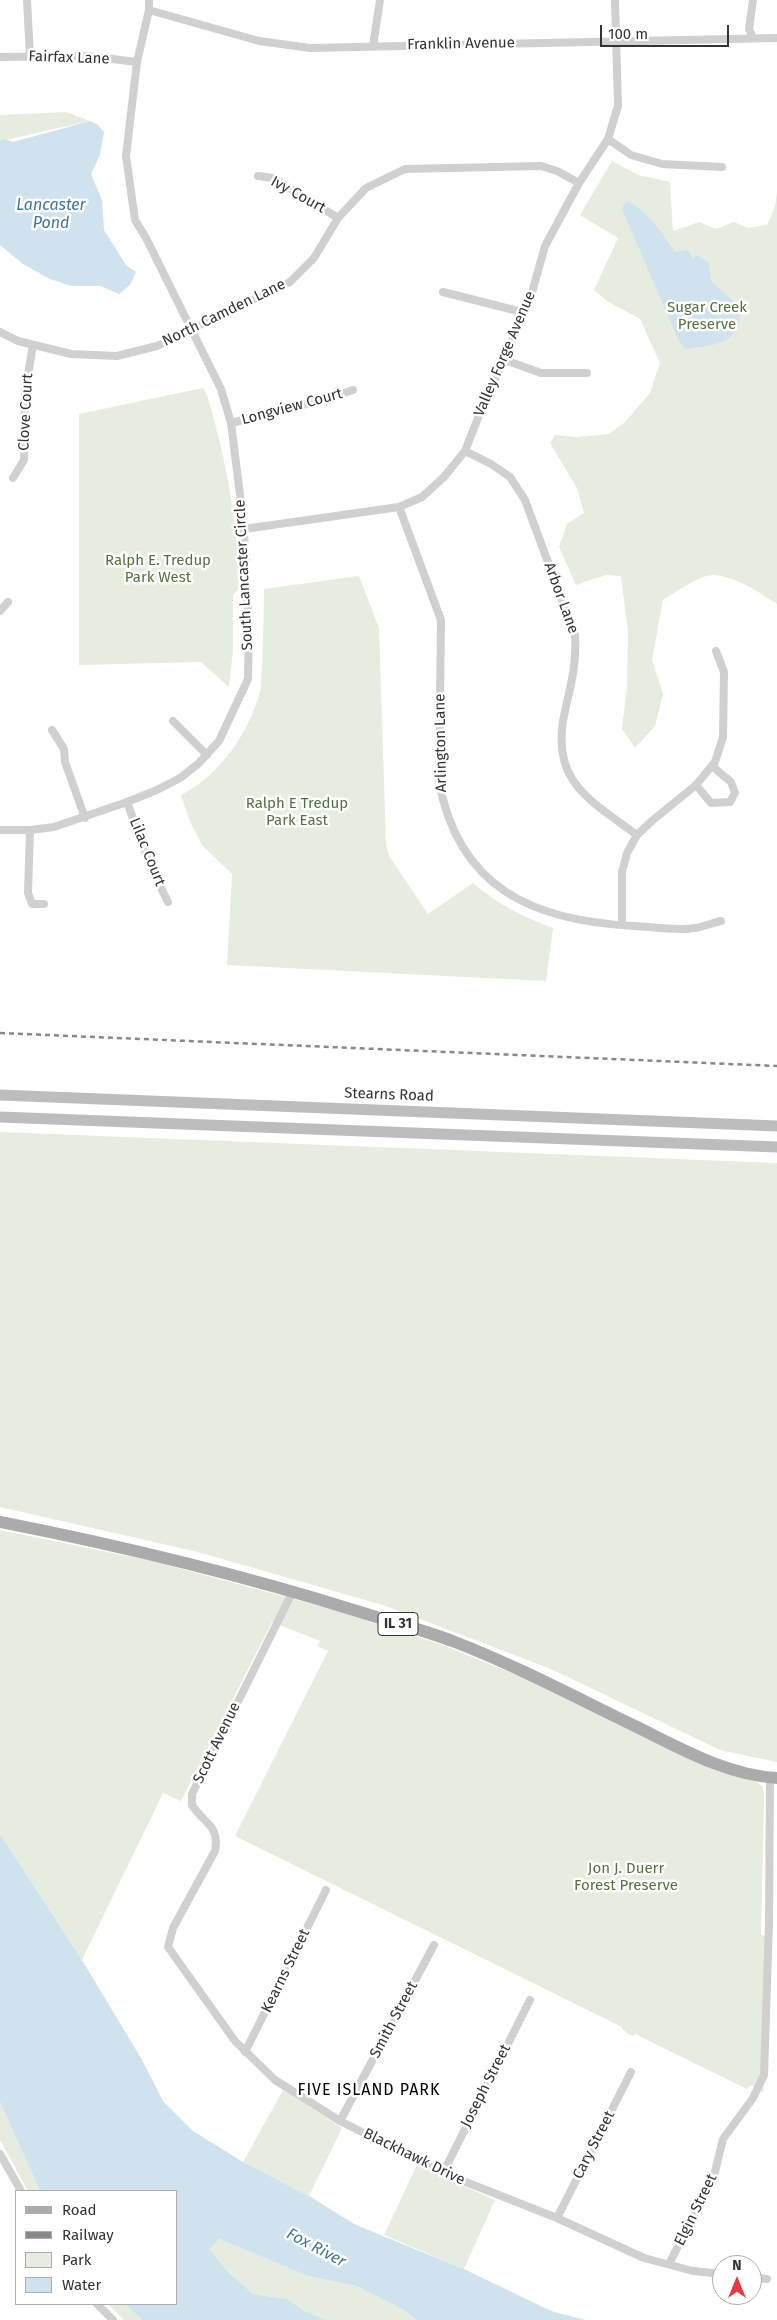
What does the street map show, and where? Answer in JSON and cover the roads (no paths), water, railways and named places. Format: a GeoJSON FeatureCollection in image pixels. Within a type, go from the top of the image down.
{"type":"FeatureCollection","features":[{"type":"Feature","properties":{"kind":"main road","name":"Stearns Road"},"geometry":{"type":"LineString","coordinates":[[0,1095],[777,1126]]}},
{"type":"Feature","properties":{"kind":"main road"},"geometry":{"type":"LineString","coordinates":[[0,1116],[777,1147]]}},
{"type":"Feature","properties":{"kind":"main road","name":"IL 31"},"geometry":{"type":"LineString","coordinates":[[0,1522],[122,1547],[293,1591],[452,1641],[502,1661],[704,1760],[741,1772],[774,1778]]}},
{"type":"Feature","properties":{"kind":"street"},"geometry":{"type":"LineString","coordinates":[[27,0],[30,56]]}},
{"type":"Feature","properties":{"kind":"street","name":"South Lancaster Circle"},"geometry":{"type":"LineString","coordinates":[[0,830],[30,830],[54,827],[85,818],[127,802],[180,778],[207,755],[225,730],[248,679],[250,619],[244,529],[231,423],[221,389],[146,238],[135,220],[126,156],[137,62],[150,10],[149,0]]}},
{"type":"Feature","properties":{"kind":"street"},"geometry":{"type":"LineString","coordinates":[[373,46],[380,0]]}},
{"type":"Feature","properties":{"kind":"street","name":"Valley Forge Avenue"},"geometry":{"type":"LineString","coordinates":[[244,529],[399,507],[422,496],[429,490],[444,477],[465,450],[486,395],[505,360],[522,312],[531,296],[545,246],[579,183],[608,139],[618,106],[615,0]]}},
{"type":"Feature","properties":{"kind":"street"},"geometry":{"type":"LineString","coordinates":[[753,0],[750,29],[753,38]]}},
{"type":"Feature","properties":{"kind":"street","name":"Franklin Avenue"},"geometry":{"type":"LineString","coordinates":[[150,10],[270,43],[310,48],[777,38]]}},
{"type":"Feature","properties":{"kind":"street","name":"Fairfax Lane"},"geometry":{"type":"LineString","coordinates":[[0,57],[87,56],[137,62]]}},
{"type":"Feature","properties":{"kind":"street"},"geometry":{"type":"LineString","coordinates":[[608,139],[630,155],[662,164],[722,167]]}},
{"type":"Feature","properties":{"kind":"street","name":"North Camden Lane"},"geometry":{"type":"LineString","coordinates":[[0,332],[18,341],[71,354],[117,356],[157,346],[290,282],[314,258],[338,218],[366,188],[404,169],[541,166],[557,171],[579,183]]}},
{"type":"Feature","properties":{"kind":"street","name":"Ivy Court"},"geometry":{"type":"LineString","coordinates":[[258,176],[273,178],[338,218]]}},
{"type":"Feature","properties":{"kind":"street"},"geometry":{"type":"LineString","coordinates":[[443,292],[522,312]]}},
{"type":"Feature","properties":{"kind":"street","name":"Clove Court"},"geometry":{"type":"LineString","coordinates":[[13,478],[24,460],[25,392],[33,345]]}},
{"type":"Feature","properties":{"kind":"street"},"geometry":{"type":"LineString","coordinates":[[505,360],[541,373],[587,373]]}},
{"type":"Feature","properties":{"kind":"street","name":"Longview Court"},"geometry":{"type":"LineString","coordinates":[[231,423],[326,399],[353,390]]}},
{"type":"Feature","properties":{"kind":"street","name":"Arbor Lane"},"geometry":{"type":"LineString","coordinates":[[465,450],[510,477],[525,500],[575,635],[576,658],[561,728],[564,763],[574,784],[590,801],[637,835]]}},
{"type":"Feature","properties":{"kind":"street","name":"Arlington Lane"},"geometry":{"type":"LineString","coordinates":[[399,507],[441,620],[439,781],[444,806],[464,852],[486,876],[508,894],[536,909],[565,918],[594,924],[694,928],[721,921]]}},
{"type":"Feature","properties":{"kind":"street"},"geometry":{"type":"LineString","coordinates":[[0,611],[8,602]]}},
{"type":"Feature","properties":{"kind":"street"},"geometry":{"type":"LineString","coordinates":[[622,925],[622,872],[627,853],[637,835],[696,785],[712,766],[723,737],[724,672],[716,651]]}},
{"type":"Feature","properties":{"kind":"street"},"geometry":{"type":"LineString","coordinates":[[173,721],[207,755]]}},
{"type":"Feature","properties":{"kind":"street"},"geometry":{"type":"LineString","coordinates":[[52,730],[64,749],[65,762],[85,818]]}},
{"type":"Feature","properties":{"kind":"street"},"geometry":{"type":"LineString","coordinates":[[696,785],[711,803],[730,802],[735,793],[731,782],[712,766]]}},
{"type":"Feature","properties":{"kind":"street","name":"Lilac Court"},"geometry":{"type":"LineString","coordinates":[[127,802],[152,870],[168,902]]}},
{"type":"Feature","properties":{"kind":"street"},"geometry":{"type":"LineString","coordinates":[[30,830],[28,893],[32,904],[44,904]]}},
{"type":"Feature","properties":{"kind":"street","name":"Scott Avenue"},"geometry":{"type":"LineString","coordinates":[[168,1947],[173,1928],[215,1851],[217,1839],[213,1829],[192,1805],[192,1794],[293,1591]]}},
{"type":"Feature","properties":{"kind":"street","name":"Elgin Street"},"geometry":{"type":"LineString","coordinates":[[668,2264],[714,2176],[723,2139],[753,2098],[764,2075],[774,1778]]}},
{"type":"Feature","properties":{"kind":"street","name":"Kearns Street"},"geometry":{"type":"LineString","coordinates":[[246,2052],[326,1890]]}},
{"type":"Feature","properties":{"kind":"street","name":"Smith Street"},"geometry":{"type":"LineString","coordinates":[[340,2121],[434,1945]]}},
{"type":"Feature","properties":{"kind":"street","name":"Blackhawk Drive"},"geometry":{"type":"LineString","coordinates":[[168,1947],[235,2041],[275,2080],[340,2121],[442,2173],[557,2218],[644,2258],[693,2271],[712,2273]]}},
{"type":"Feature","properties":{"kind":"street","name":"Joseph Street"},"geometry":{"type":"LineString","coordinates":[[442,2173],[530,2000]]}},
{"type":"Feature","properties":{"kind":"street","name":"Cary Street"},"geometry":{"type":"LineString","coordinates":[[557,2218],[630,2072]]}},
{"type":"Feature","properties":{"kind":"street"},"geometry":{"type":"LineString","coordinates":[[1,2159],[20,2190]]}},
{"type":"Feature","properties":{"kind":"street"},"geometry":{"type":"LineString","coordinates":[[762,2278],[767,2279]]}},
{"type":"Feature","properties":{"kind":"street"},"geometry":{"type":"LineString","coordinates":[[99,2305],[112,2320]]}},
{"type":"Feature","properties":{"kind":"water","name":"Lancaster Pond"},"geometry":{"type":"Polygon","coordinates":[[[90,121],[98,125],[104,132],[100,155],[91,174],[102,200],[104,230],[126,265],[136,272],[130,285],[119,294],[101,286],[71,286],[50,279],[23,264],[0,245],[0,141],[5,139],[13,142],[90,121]]]}},
{"type":"Feature","properties":{"kind":"water"},"geometry":{"type":"Polygon","coordinates":[[[626,201],[648,216],[675,252],[688,250],[693,259],[697,255],[709,263],[711,281],[741,308],[740,320],[731,336],[716,344],[685,349],[679,341],[622,209],[626,201]]]}},
{"type":"Feature","properties":{"kind":"water","name":"Fox River"},"geometry":{"type":"Polygon","coordinates":[[[0,1834],[82,1960],[141,2058],[163,2101],[193,2131],[243,2162],[309,2196],[356,2225],[464,2269],[551,2311],[585,2320],[417,2320],[402,2309],[356,2286],[308,2276],[219,2239],[209,2249],[226,2270],[253,2294],[287,2299],[303,2310],[325,2320],[142,2320],[126,2305],[178,2305],[178,2190],[40,2190],[0,2102],[0,1834]]]}},
{"type":"Feature","properties":{"kind":"railway"},"geometry":{"type":"LineString","coordinates":[[0,1033],[777,1066]]}},
{"type":"Feature","properties":{"kind":"district","name":"FIVE ISLAND PARK"},"geometry":{"type":"Point","coordinates":[369,2091]}},
{"type":"Feature","properties":{"kind":"park label","name":"Sugar Creek Preserve"},"geometry":{"type":"Point","coordinates":[707,316]}},
{"type":"Feature","properties":{"kind":"park label","name":"Ralph E. Tredup Park West"},"geometry":{"type":"Point","coordinates":[158,570]}},
{"type":"Feature","properties":{"kind":"park label","name":"Ralph E Tredup Park East"},"geometry":{"type":"Point","coordinates":[297,812]}},
{"type":"Feature","properties":{"kind":"park label","name":"Jon J. Duerr Forest Preserve"},"geometry":{"type":"Point","coordinates":[626,1878]}}]}
